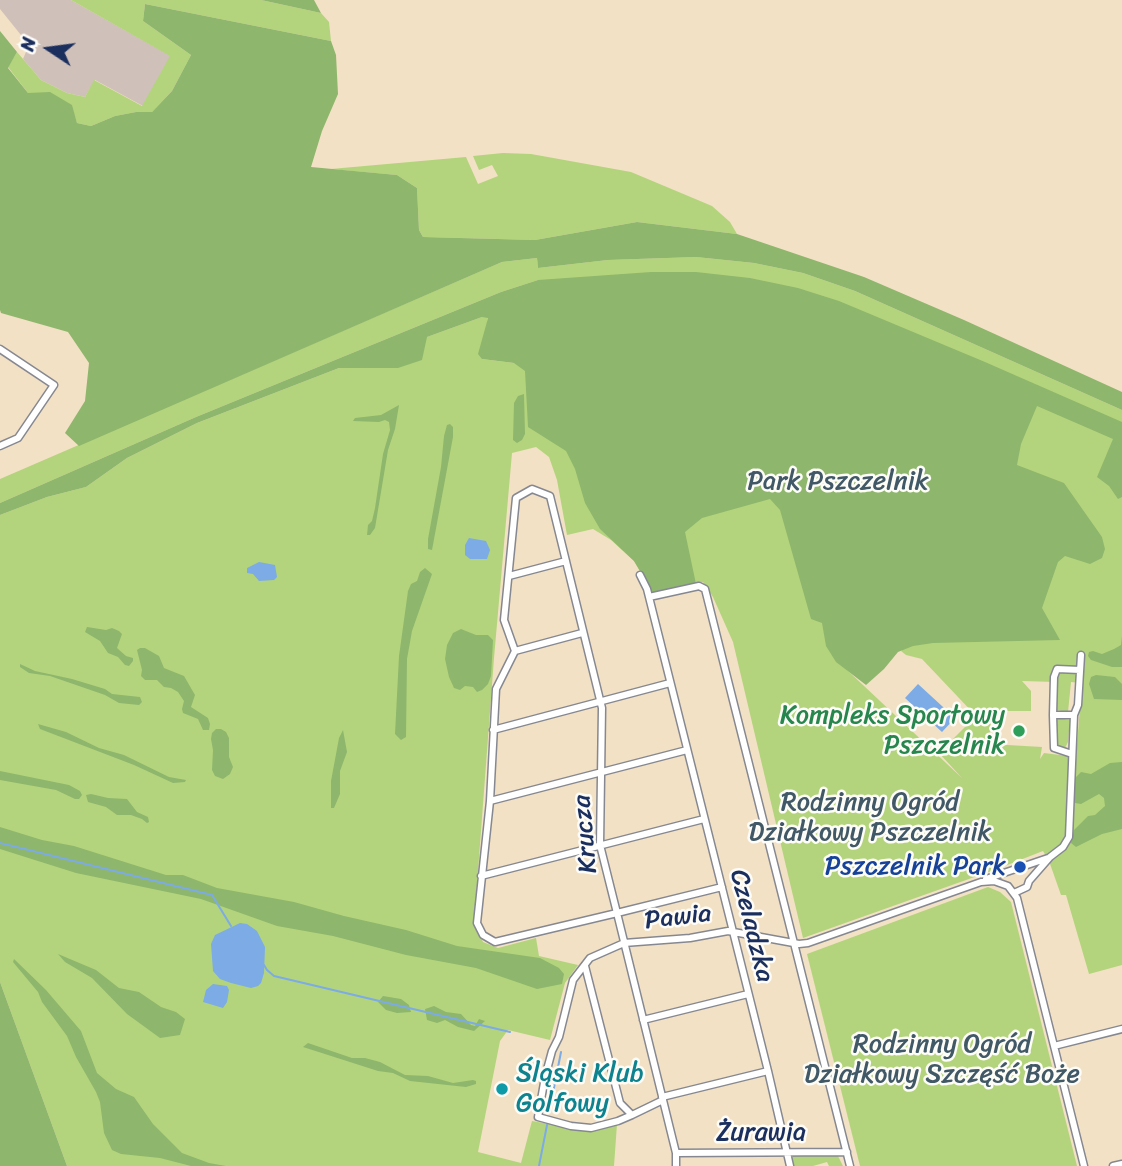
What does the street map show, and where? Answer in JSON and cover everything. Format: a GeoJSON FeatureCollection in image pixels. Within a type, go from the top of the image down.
{"type":"FeatureCollection","features":[{"type":"Feature","properties":{"kind":"street"},"geometry":{"type":"LineString","coordinates":[[0,349],[54,384],[18,438],[0,446]]}},
{"type":"Feature","properties":{"kind":"street","name":"Krucza"},"geometry":{"type":"LineString","coordinates":[[509,576],[516,498],[532,489],[550,496],[600,702],[603,719],[600,845],[676,1153],[676,1166]]}},
{"type":"Feature","properties":{"kind":"street"},"geometry":{"type":"LineString","coordinates":[[566,561],[509,576],[504,620],[515,651],[496,689],[490,801],[477,923],[483,935],[495,942],[722,887]]}},
{"type":"Feature","properties":{"kind":"street","name":"Czeladzka"},"geometry":{"type":"LineString","coordinates":[[640,575],[649,597],[790,1166]]}},
{"type":"Feature","properties":{"kind":"street"},"geometry":{"type":"LineString","coordinates":[[649,597],[699,586],[705,589],[850,1166]]}},
{"type":"Feature","properties":{"kind":"street"},"geometry":{"type":"LineString","coordinates":[[515,651],[582,633]]}},
{"type":"Feature","properties":{"kind":"street"},"geometry":{"type":"LineString","coordinates":[[981,882],[994,881],[1021,892],[1050,857],[1063,848],[1069,837],[1074,715],[1078,705],[1081,655]]}},
{"type":"Feature","properties":{"kind":"street"},"geometry":{"type":"LineString","coordinates":[[1072,754],[1054,748],[1054,677],[1058,669],[1080,670]]}},
{"type":"Feature","properties":{"kind":"street"},"geometry":{"type":"LineString","coordinates":[[493,730],[670,683]]}},
{"type":"Feature","properties":{"kind":"street"},"geometry":{"type":"LineString","coordinates":[[1054,715],[1074,715]]}},
{"type":"Feature","properties":{"kind":"street"},"geometry":{"type":"LineString","coordinates":[[490,801],[687,750]]}},
{"type":"Feature","properties":{"kind":"street"},"geometry":{"type":"LineString","coordinates":[[481,876],[704,819]]}},
{"type":"Feature","properties":{"kind":"street"},"geometry":{"type":"LineString","coordinates":[[981,882],[1050,857]]}},
{"type":"Feature","properties":{"kind":"street"},"geometry":{"type":"LineString","coordinates":[[1020,867],[1028,874],[1029,881]]}},
{"type":"Feature","properties":{"kind":"street"},"geometry":{"type":"LineString","coordinates":[[1011,869],[1008,876],[1084,1166]]}},
{"type":"Feature","properties":{"kind":"street","name":"Pawia"},"geometry":{"type":"LineString","coordinates":[[624,943],[690,939],[733,932],[808,943],[981,882]]}},
{"type":"Feature","properties":{"kind":"street"},"geometry":{"type":"LineString","coordinates":[[624,943],[590,958],[573,980],[559,1037],[545,1077],[538,1117],[571,1126],[591,1128],[618,1121],[663,1099],[768,1071]]}},
{"type":"Feature","properties":{"kind":"street"},"geometry":{"type":"LineString","coordinates":[[585,966],[620,1102],[632,1115]]}},
{"type":"Feature","properties":{"kind":"street"},"geometry":{"type":"LineString","coordinates":[[643,1020],[748,994]]}},
{"type":"Feature","properties":{"kind":"street"},"geometry":{"type":"LineString","coordinates":[[1054,1046],[1122,1029]]}},
{"type":"Feature","properties":{"kind":"street","name":"Żurawia"},"geometry":{"type":"LineString","coordinates":[[676,1153],[847,1152]]}},
{"type":"Feature","properties":{"kind":"street"},"geometry":{"type":"LineString","coordinates":[[1113,1166],[1122,1164]]}},
{"type":"Feature","properties":{"kind":"shaded area"},"geometry":{"type":"Polygon","coordinates":[[[0,0],[71,0],[171,56],[143,106],[95,80],[85,97],[67,93],[41,80],[23,59],[29,45],[0,9],[0,0]]]}},
{"type":"Feature","properties":{"kind":"green space"},"geometry":{"type":"Polygon","coordinates":[[[71,0],[261,0],[321,13],[329,22],[331,41],[145,4],[143,21],[191,55],[172,91],[152,112],[115,116],[91,126],[77,123],[71,105],[50,93],[28,93],[8,67],[17,52],[41,80],[67,93],[85,97],[94,80],[142,106],[170,56],[71,0]]]}},
{"type":"Feature","properties":{"kind":"green space"},"geometry":{"type":"Polygon","coordinates":[[[261,0],[314,0],[321,13],[261,0]]]}},
{"type":"Feature","properties":{"kind":"green space"},"geometry":{"type":"Polygon","coordinates":[[[145,4],[331,41],[336,55],[338,94],[322,131],[311,167],[397,175],[417,188],[419,230],[423,237],[535,240],[637,222],[737,234],[864,277],[1122,392],[1122,410],[855,291],[803,273],[754,263],[696,257],[608,260],[538,268],[537,258],[502,262],[79,446],[65,433],[85,401],[89,363],[68,332],[1,313],[0,310],[0,31],[17,52],[8,68],[28,93],[50,92],[72,105],[77,123],[91,126],[115,116],[152,112],[172,91],[191,55],[143,21],[145,4]]]}},
{"type":"Feature","properties":{"kind":"green space"},"geometry":{"type":"Polygon","coordinates":[[[531,154],[631,172],[712,206],[730,222],[737,234],[637,222],[535,240],[423,237],[419,230],[417,188],[397,175],[331,169],[466,157],[478,184],[498,176],[492,165],[479,170],[473,156],[531,154]]]}},
{"type":"Feature","properties":{"kind":"green space","name":"Rodzinny Ogród Działkowy Pszczelnik"},"geometry":{"type":"Polygon","coordinates":[[[696,257],[754,263],[803,273],[855,291],[1122,410],[1122,965],[1089,974],[1066,895],[1061,895],[1043,851],[803,938],[733,642],[713,597],[703,582],[653,593],[634,561],[611,540],[593,529],[567,535],[557,480],[549,457],[536,447],[512,453],[474,924],[483,942],[498,948],[536,938],[539,956],[578,965],[565,983],[550,1040],[508,1030],[500,1041],[478,1152],[521,1163],[532,1121],[589,1131],[617,1124],[614,1166],[67,1166],[0,982],[0,515],[47,497],[86,487],[127,458],[197,423],[339,368],[365,367],[427,337],[482,317],[488,317],[482,359],[514,363],[538,280],[501,292],[196,417],[0,503],[0,479],[502,262],[537,258],[538,268],[608,260],[696,257]],[[910,643],[847,670],[962,778],[939,753],[976,716],[922,659],[901,651],[910,643]],[[1022,681],[1031,691],[1031,711],[991,711],[990,744],[1042,747],[1040,759],[1044,753],[1076,757],[1082,683],[1071,682],[1068,712],[1056,710],[1056,682],[1022,681]]]}},
{"type":"Feature","properties":{"kind":"green space","name":"Park Pszczelnik"},"geometry":{"type":"Polygon","coordinates":[[[651,272],[696,272],[750,278],[798,288],[839,301],[1122,422],[1122,497],[1118,499],[1109,486],[1097,477],[1113,439],[1037,406],[1021,444],[1017,465],[1064,483],[1102,537],[1105,549],[1102,558],[1090,564],[1065,556],[1058,562],[1042,608],[1060,640],[933,643],[913,646],[898,652],[866,685],[836,662],[826,646],[822,623],[811,619],[780,510],[770,499],[702,518],[685,532],[696,584],[653,593],[634,561],[600,529],[585,503],[575,469],[566,451],[528,427],[525,371],[514,363],[482,359],[478,354],[488,318],[482,317],[427,337],[422,360],[398,368],[339,368],[197,423],[127,458],[86,487],[47,497],[0,515],[0,503],[196,417],[501,292],[538,280],[651,272]]]}},
{"type":"Feature","properties":{"kind":"green space"},"geometry":{"type":"Polygon","coordinates":[[[524,394],[525,434],[517,443],[513,440],[514,403],[518,396],[524,394]]]}},
{"type":"Feature","properties":{"kind":"green space"},"geometry":{"type":"Polygon","coordinates":[[[399,405],[388,450],[375,528],[367,535],[390,430],[389,422],[385,420],[353,421],[355,418],[381,415],[399,405]]]}},
{"type":"Feature","properties":{"kind":"green space"},"geometry":{"type":"Polygon","coordinates":[[[447,425],[453,427],[453,437],[432,550],[428,549],[428,539],[444,436],[447,425]]]}},
{"type":"Feature","properties":{"kind":"green space"},"geometry":{"type":"Polygon","coordinates":[[[425,568],[432,574],[412,631],[407,659],[406,737],[401,740],[395,734],[399,656],[408,591],[425,568]]]}},
{"type":"Feature","properties":{"kind":"green space"},"geometry":{"type":"Polygon","coordinates":[[[87,627],[106,630],[112,628],[119,631],[122,634],[117,648],[133,658],[129,666],[108,653],[100,641],[85,632],[87,627]]]}},
{"type":"Feature","properties":{"kind":"green space"},"geometry":{"type":"Polygon","coordinates":[[[461,629],[476,635],[488,635],[493,640],[491,676],[488,684],[477,692],[473,687],[465,686],[460,690],[454,688],[449,677],[445,659],[447,645],[453,633],[461,629]]]}},
{"type":"Feature","properties":{"kind":"green space"},"geometry":{"type":"Polygon","coordinates":[[[1122,636],[1122,667],[1112,667],[1091,660],[1088,656],[1089,652],[1102,654],[1121,645],[1122,636]]]}},
{"type":"Feature","properties":{"kind":"green space"},"geometry":{"type":"Polygon","coordinates":[[[140,648],[159,656],[164,668],[184,676],[195,695],[191,707],[208,718],[209,730],[203,730],[198,719],[183,713],[184,701],[178,692],[164,687],[157,680],[145,680],[141,676],[137,650],[140,648]]]}},
{"type":"Feature","properties":{"kind":"green space"},"geometry":{"type":"Polygon","coordinates":[[[20,664],[35,671],[105,689],[112,694],[140,697],[142,702],[139,705],[119,703],[105,695],[50,676],[29,673],[20,667],[20,664]]]}},
{"type":"Feature","properties":{"kind":"green space"},"geometry":{"type":"Polygon","coordinates":[[[1091,677],[1115,677],[1122,684],[1122,700],[1094,699],[1089,684],[1091,677]]]}},
{"type":"Feature","properties":{"kind":"green space"},"geometry":{"type":"Polygon","coordinates":[[[1057,718],[1070,720],[1065,748],[1056,744],[1057,718]]]}},
{"type":"Feature","properties":{"kind":"green space"},"geometry":{"type":"Polygon","coordinates":[[[38,724],[124,755],[169,777],[186,780],[173,783],[40,729],[38,724]]]}},
{"type":"Feature","properties":{"kind":"green space"},"geometry":{"type":"Polygon","coordinates":[[[216,729],[226,732],[229,738],[229,757],[233,767],[230,774],[223,779],[215,776],[212,770],[211,739],[216,729]]]}},
{"type":"Feature","properties":{"kind":"green space"},"geometry":{"type":"Polygon","coordinates":[[[343,730],[347,752],[340,771],[340,794],[334,808],[331,808],[331,781],[343,730]]]}},
{"type":"Feature","properties":{"kind":"green space"},"geometry":{"type":"Polygon","coordinates":[[[1122,762],[1122,829],[1102,834],[1076,847],[1071,843],[1074,830],[1088,816],[1095,815],[1105,806],[1104,798],[1099,794],[1081,804],[1075,803],[1075,778],[1081,772],[1091,774],[1110,763],[1122,762]]]}},
{"type":"Feature","properties":{"kind":"green space"},"geometry":{"type":"Polygon","coordinates":[[[0,771],[69,785],[82,795],[75,799],[56,790],[0,780],[0,771]]]}},
{"type":"Feature","properties":{"kind":"green space"},"geometry":{"type":"Polygon","coordinates":[[[86,795],[127,799],[137,812],[148,817],[149,822],[131,815],[117,815],[106,807],[88,802],[86,795]]]}},
{"type":"Feature","properties":{"kind":"green space"},"geometry":{"type":"Polygon","coordinates":[[[0,827],[42,840],[74,846],[166,875],[183,875],[217,888],[294,902],[406,930],[457,946],[540,958],[559,968],[564,974],[562,984],[537,989],[476,968],[277,926],[201,899],[76,873],[0,849],[0,827]]]}},
{"type":"Feature","properties":{"kind":"green space","name":"Rodzinny Ogród Działkowy Szczęść Boże"},"geometry":{"type":"Polygon","coordinates":[[[988,887],[1000,892],[1011,902],[1077,1166],[860,1166],[807,954],[988,887]]]}},
{"type":"Feature","properties":{"kind":"green space"},"geometry":{"type":"Polygon","coordinates":[[[58,954],[96,970],[119,988],[139,992],[161,1007],[176,1012],[185,1019],[180,1035],[160,1038],[127,1014],[92,978],[65,962],[58,954]]]}},
{"type":"Feature","properties":{"kind":"green space"},"geometry":{"type":"Polygon","coordinates":[[[14,959],[46,990],[81,1031],[97,1073],[116,1089],[134,1097],[153,1124],[182,1153],[226,1166],[191,1166],[160,1158],[121,1154],[112,1150],[104,1133],[96,1092],[67,1036],[42,1002],[38,992],[13,962],[14,959]]]}},
{"type":"Feature","properties":{"kind":"green space"},"geometry":{"type":"Polygon","coordinates":[[[0,982],[67,1166],[0,1166],[0,982]]]}},
{"type":"Feature","properties":{"kind":"green space"},"geometry":{"type":"Polygon","coordinates":[[[383,996],[401,999],[409,1005],[411,1012],[397,1013],[386,1010],[378,1002],[383,996]]]}},
{"type":"Feature","properties":{"kind":"green space"},"geometry":{"type":"Polygon","coordinates":[[[434,1006],[446,1012],[461,1014],[471,1025],[475,1026],[479,1019],[485,1021],[474,1031],[445,1020],[437,1023],[427,1020],[425,1009],[434,1006]]]}},
{"type":"Feature","properties":{"kind":"green space"},"geometry":{"type":"Polygon","coordinates":[[[308,1043],[352,1058],[380,1062],[405,1075],[428,1076],[453,1083],[473,1080],[476,1084],[466,1087],[410,1081],[393,1073],[378,1071],[303,1047],[308,1043]]]}},
{"type":"Feature","properties":{"kind":"green space"},"geometry":{"type":"Polygon","coordinates":[[[794,1155],[834,1155],[838,1156],[843,1166],[829,1166],[827,1162],[813,1166],[793,1166],[791,1158],[794,1155]]]}},
{"type":"Feature","properties":{"kind":"water"},"geometry":{"type":"Polygon","coordinates":[[[469,538],[486,541],[490,550],[487,559],[470,559],[465,555],[465,545],[469,538]]]}},
{"type":"Feature","properties":{"kind":"water"},"geometry":{"type":"Polygon","coordinates":[[[259,562],[275,565],[277,577],[274,580],[259,581],[253,574],[247,573],[247,568],[259,562]]]}},
{"type":"Feature","properties":{"kind":"water"},"geometry":{"type":"Polygon","coordinates":[[[918,684],[955,718],[942,732],[905,698],[918,684]]]}},
{"type":"Feature","properties":{"kind":"water"},"geometry":{"type":"Polygon","coordinates":[[[240,923],[257,931],[265,947],[261,983],[251,988],[220,979],[213,971],[211,944],[215,935],[240,923]]]}},
{"type":"Feature","properties":{"kind":"water"},"geometry":{"type":"Polygon","coordinates":[[[213,984],[227,986],[229,990],[223,1008],[203,1002],[206,990],[213,984]]]}},
{"type":"Feature","properties":{"kind":"waterway"},"geometry":{"type":"LineString","coordinates":[[0,843],[212,895],[231,926]]}},
{"type":"Feature","properties":{"kind":"waterway"},"geometry":{"type":"LineString","coordinates":[[264,965],[274,976],[510,1032]]}},
{"type":"Feature","properties":{"kind":"waterway"},"geometry":{"type":"LineString","coordinates":[[549,1113],[561,1052]]}},
{"type":"Feature","properties":{"kind":"waterway"},"geometry":{"type":"LineString","coordinates":[[539,1166],[547,1125]]}},
{"type":"Feature","properties":{"kind":"place","name":"Kompleks Sportowy Pszczelnik"},"geometry":{"type":"Point","coordinates":[1019,731]}},
{"type":"Feature","properties":{"kind":"place","name":"Pszczelnik Park"},"geometry":{"type":"Point","coordinates":[1020,867]}},
{"type":"Feature","properties":{"kind":"place","name":"Śląski Klub Golfowy"},"geometry":{"type":"Point","coordinates":[502,1089]}}]}
